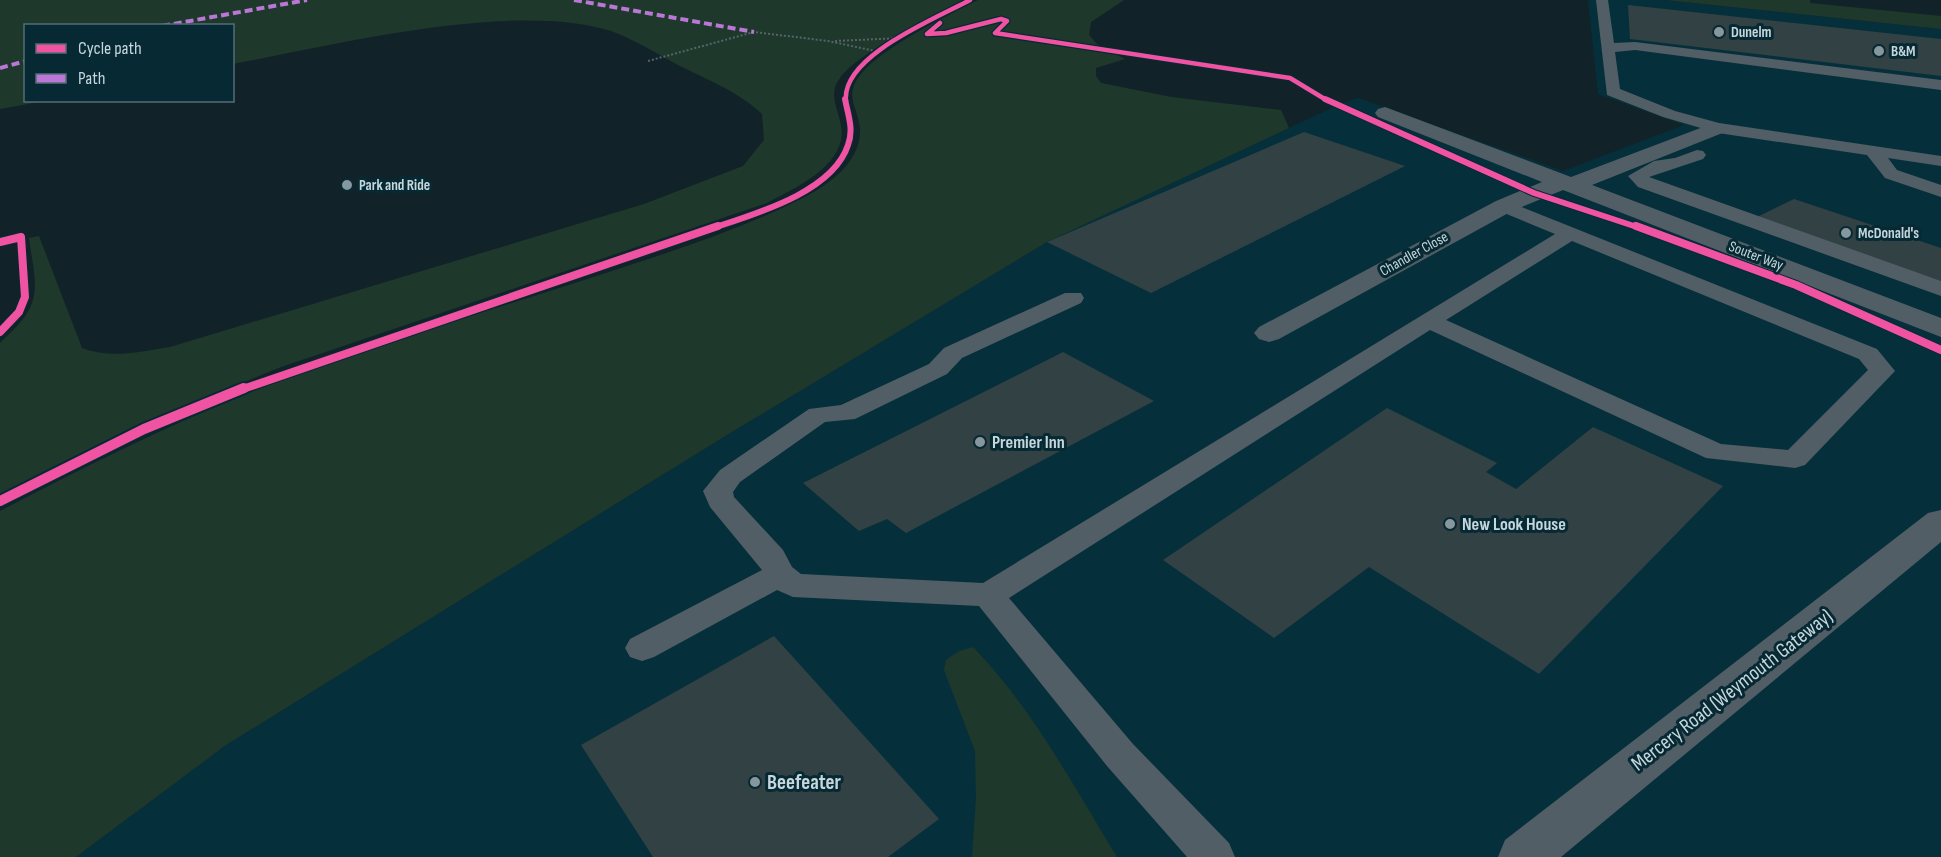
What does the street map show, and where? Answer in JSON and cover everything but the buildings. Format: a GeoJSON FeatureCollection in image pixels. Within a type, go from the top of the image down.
{"type":"FeatureCollection","features":[{"type":"Feature","properties":{"kind":"street","name":"Souter Way"},"geometry":{"type":"LineString","coordinates":[[1385,113],[1941,328]]}},
{"type":"Feature","properties":{"kind":"street"},"geometry":{"type":"LineString","coordinates":[[1566,184],[1718,128]]}},
{"type":"Feature","properties":{"kind":"street","name":"Chandler Close"},"geometry":{"type":"LineString","coordinates":[[1269,333],[1504,206],[1566,184]]}},
{"type":"Feature","properties":{"kind":"street","name":"Mercery Road (Weymouth Gateway)"},"geometry":{"type":"LineString","coordinates":[[1523,857],[1941,522]]}},
{"type":"Feature","properties":{"kind":"lane"},"geometry":{"type":"LineString","coordinates":[[1602,0],[1613,92],[1669,114],[1718,128],[1941,161]]}},
{"type":"Feature","properties":{"kind":"lane"},"geometry":{"type":"LineString","coordinates":[[1608,48],[1635,46],[1941,86]]}},
{"type":"Feature","properties":{"kind":"lane"},"geometry":{"type":"LineString","coordinates":[[1670,147],[1697,156],[1678,163],[1660,165],[1637,176],[1645,183],[1941,289]]}},
{"type":"Feature","properties":{"kind":"lane"},"geometry":{"type":"LineString","coordinates":[[1873,151],[1891,174],[1941,191]]}},
{"type":"Feature","properties":{"kind":"lane"},"geometry":{"type":"LineString","coordinates":[[1431,322],[1716,452],[1795,459],[1882,371],[1868,354],[1504,206]]}},
{"type":"Feature","properties":{"kind":"lane"},"geometry":{"type":"LineString","coordinates":[[1073,298],[953,353],[938,369],[846,413],[818,415],[722,484],[718,491],[720,500],[772,558],[780,574],[793,585],[988,595],[1570,234]]}},
{"type":"Feature","properties":{"kind":"lane"},"geometry":{"type":"LineString","coordinates":[[642,648],[780,574]]}},
{"type":"Feature","properties":{"kind":"lane"},"geometry":{"type":"LineString","coordinates":[[988,595],[1120,755],[1214,857]]}},
{"type":"Feature","properties":{"kind":"path"},"geometry":{"type":"LineString","coordinates":[[648,61],[754,32],[828,41],[880,52]]}},
{"type":"Feature","properties":{"kind":"path"},"geometry":{"type":"LineString","coordinates":[[828,41],[905,36]]}},
{"type":"Feature","properties":{"kind":"path"},"geometry":{"type":"LineString","coordinates":[[871,59],[905,36]]}},
{"type":"Feature","properties":{"kind":"path"},"geometry":{"type":"LineString","coordinates":[[0,242],[21,237],[25,297],[19,312],[0,332]]}},
{"type":"Feature","properties":{"kind":"shaded area"},"geometry":{"type":"Polygon","coordinates":[[[1588,0],[1665,0],[1941,29],[1941,857],[76,857],[226,745],[727,435],[1047,242],[1342,103],[1358,98],[1563,171],[1684,125],[1598,94],[1588,0]]]}},
{"type":"Feature","properties":{"kind":"green space"},"geometry":{"type":"Polygon","coordinates":[[[0,0],[965,0],[879,46],[849,68],[837,83],[834,94],[842,136],[838,149],[819,172],[767,203],[281,367],[130,429],[0,494],[0,343],[31,307],[35,285],[29,238],[39,236],[82,348],[114,354],[136,352],[170,347],[644,204],[743,166],[764,140],[762,114],[753,106],[723,87],[637,42],[611,31],[571,23],[525,20],[424,29],[234,64],[234,24],[24,24],[24,102],[38,102],[0,109],[0,0]]]}},
{"type":"Feature","properties":{"kind":"green space"},"geometry":{"type":"Polygon","coordinates":[[[978,0],[1124,0],[1091,22],[1089,35],[1098,45],[1125,59],[1096,68],[1096,76],[1101,83],[1171,97],[1281,110],[1289,128],[1047,242],[727,435],[226,745],[76,857],[0,857],[0,511],[153,435],[271,384],[385,344],[681,248],[753,221],[809,195],[831,181],[849,163],[855,152],[860,128],[852,95],[861,74],[870,64],[898,44],[978,0]]]}},
{"type":"Feature","properties":{"kind":"green space"},"geometry":{"type":"Polygon","coordinates":[[[1665,0],[1810,0],[1810,3],[1941,16],[1941,29],[1665,0]]]}},
{"type":"Feature","properties":{"kind":"green space"},"geometry":{"type":"Polygon","coordinates":[[[973,647],[1033,721],[1117,857],[972,857],[976,798],[975,751],[944,670],[946,660],[959,651],[973,647]]]}},
{"type":"Feature","properties":{"kind":"marked path"},"geometry":{"type":"LineString","coordinates":[[173,24],[307,0]]}},
{"type":"Feature","properties":{"kind":"marked path"},"geometry":{"type":"LineString","coordinates":[[574,0],[754,32]]}},
{"type":"Feature","properties":{"kind":"marked path"},"geometry":{"type":"LineString","coordinates":[[0,68],[24,62]]}},
{"type":"Feature","properties":{"kind":"cycle path"},"geometry":{"type":"LineString","coordinates":[[0,501],[144,429],[254,384],[781,203],[821,179],[842,158],[851,130],[845,95],[848,81],[853,73],[891,44],[970,0]]}},
{"type":"Feature","properties":{"kind":"cycle path"},"geometry":{"type":"LineString","coordinates":[[940,23],[927,34],[946,33],[1001,19],[1007,21],[995,33],[1290,78],[1313,94],[1534,193],[1671,238],[1796,285],[1941,350]]}},
{"type":"Feature","properties":{"kind":"cycle path"},"geometry":{"type":"LineString","coordinates":[[0,242],[21,237],[25,297],[19,312],[0,332]]}},
{"type":"Feature","properties":{"kind":"place","name":"Dunelm"},"geometry":{"type":"Point","coordinates":[1719,32]}},
{"type":"Feature","properties":{"kind":"place","name":"B&M"},"geometry":{"type":"Point","coordinates":[1879,51]}},
{"type":"Feature","properties":{"kind":"place","name":"Park and Ride"},"geometry":{"type":"Point","coordinates":[347,185]}},
{"type":"Feature","properties":{"kind":"place","name":"McDonald's"},"geometry":{"type":"Point","coordinates":[1846,233]}},
{"type":"Feature","properties":{"kind":"place","name":"Premier Inn"},"geometry":{"type":"Point","coordinates":[980,442]}},
{"type":"Feature","properties":{"kind":"place","name":"New Look House"},"geometry":{"type":"Point","coordinates":[1450,524]}},
{"type":"Feature","properties":{"kind":"place","name":"Beefeater"},"geometry":{"type":"Point","coordinates":[755,782]}}]}
